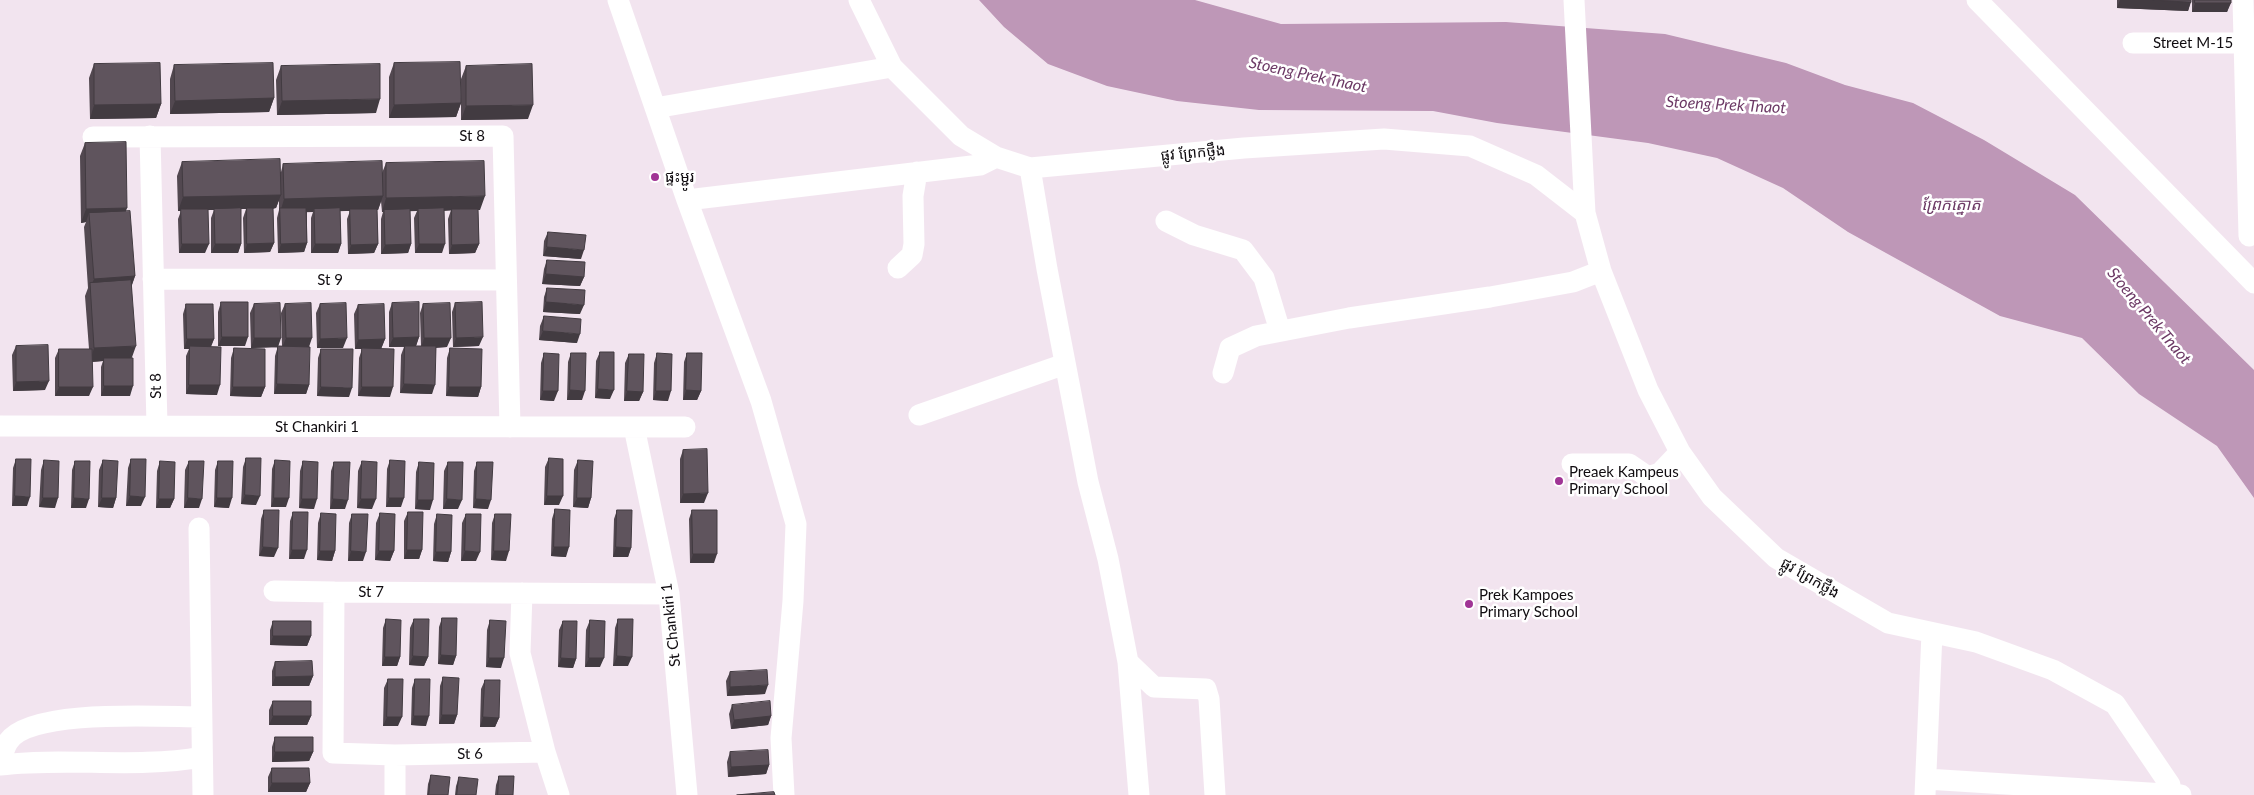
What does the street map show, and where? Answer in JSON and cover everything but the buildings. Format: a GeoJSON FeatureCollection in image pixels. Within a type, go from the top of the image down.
{"type":"FeatureCollection","features":[{"type":"Feature","properties":{"kind":"street"},"geometry":{"type":"LineString","coordinates":[[618,0],[687,200],[761,401],[796,524],[781,738],[784,795]]}},
{"type":"Feature","properties":{"kind":"street","name":"ផ្លូវ ព្រែកថ្លឹង"},"geometry":{"type":"LineString","coordinates":[[859,0],[892,67],[961,136],[996,157],[1030,168],[1244,148],[1384,140],[1470,146],[1536,175],[1585,213]]}},
{"type":"Feature","properties":{"kind":"street","name":"ផ្លូវ ព្រែកថ្លឹង"},"geometry":{"type":"LineString","coordinates":[[1574,0],[1585,213],[1602,271],[1648,390],[1680,452],[1712,498],[1776,558],[1888,623],[1976,642],[2052,670],[2115,704],[2170,785],[2174,795]]}},
{"type":"Feature","properties":{"kind":"street"},"geometry":{"type":"LineString","coordinates":[[1976,0],[2254,283]]}},
{"type":"Feature","properties":{"kind":"street"},"geometry":{"type":"LineString","coordinates":[[2242,0],[2249,43],[2249,236]]}},
{"type":"Feature","properties":{"kind":"street","name":"Street M-15"},"geometry":{"type":"LineString","coordinates":[[2132,43],[2249,43]]}},
{"type":"Feature","properties":{"kind":"street"},"geometry":{"type":"LineString","coordinates":[[655,108],[892,67]]}},
{"type":"Feature","properties":{"kind":"street","name":"St 8"},"geometry":{"type":"LineString","coordinates":[[150,136],[157,426]]}},
{"type":"Feature","properties":{"kind":"street","name":"St 8"},"geometry":{"type":"LineString","coordinates":[[93,137],[503,136],[510,427]]}},
{"type":"Feature","properties":{"kind":"street"},"geometry":{"type":"LineString","coordinates":[[687,200],[980,165],[996,157]]}},
{"type":"Feature","properties":{"kind":"street"},"geometry":{"type":"LineString","coordinates":[[1030,168],[1088,482],[1108,559],[1128,662],[1139,795]]}},
{"type":"Feature","properties":{"kind":"street"},"geometry":{"type":"LineString","coordinates":[[898,268],[912,255],[914,244],[913,196],[917,172]]}},
{"type":"Feature","properties":{"kind":"street"},"geometry":{"type":"LineString","coordinates":[[1166,221],[1194,235],[1243,250],[1264,278],[1280,331]]}},
{"type":"Feature","properties":{"kind":"street"},"geometry":{"type":"LineString","coordinates":[[1224,373],[1230,348],[1256,336],[1573,282],[1602,271]]}},
{"type":"Feature","properties":{"kind":"street","name":"St 9"},"geometry":{"type":"LineString","coordinates":[[153,279],[506,280]]}},
{"type":"Feature","properties":{"kind":"street"},"geometry":{"type":"LineString","coordinates":[[919,415],[1065,364]]}},
{"type":"Feature","properties":{"kind":"street","name":"St Chankiri 1"},"geometry":{"type":"LineString","coordinates":[[0,426],[684,427]]}},
{"type":"Feature","properties":{"kind":"street","name":"St Chankiri 1"},"geometry":{"type":"LineString","coordinates":[[634,427],[669,594],[687,795]]}},
{"type":"Feature","properties":{"kind":"street"},"geometry":{"type":"LineString","coordinates":[[1572,464],[1630,464],[1648,477],[1660,473],[1680,452]]}},
{"type":"Feature","properties":{"kind":"street"},"geometry":{"type":"LineString","coordinates":[[199,528],[202,795]]}},
{"type":"Feature","properties":{"kind":"street","name":"St 7"},"geometry":{"type":"LineString","coordinates":[[274,591],[669,594]]}},
{"type":"Feature","properties":{"kind":"street"},"geometry":{"type":"LineString","coordinates":[[334,592],[333,753],[395,756],[395,795]]}},
{"type":"Feature","properties":{"kind":"street"},"geometry":{"type":"LineString","coordinates":[[522,593],[520,653],[545,752],[559,795]]}},
{"type":"Feature","properties":{"kind":"street"},"geometry":{"type":"LineString","coordinates":[[1932,632],[1925,787],[2174,795]]}},
{"type":"Feature","properties":{"kind":"street"},"geometry":{"type":"LineString","coordinates":[[1128,662],[1154,687],[1206,689],[1209,699],[1215,795]]}},
{"type":"Feature","properties":{"kind":"street"},"geometry":{"type":"LineString","coordinates":[[201,717],[84,716],[30,726],[8,741],[0,765],[136,761],[170,762],[202,757]]}},
{"type":"Feature","properties":{"kind":"street","name":"St 6"},"geometry":{"type":"LineString","coordinates":[[395,756],[545,752]]}},
{"type":"Feature","properties":{"kind":"water","name":"ព្រែកត្នោត"},"geometry":{"type":"Polygon","coordinates":[[[979,0],[1195,0],[1281,24],[1506,22],[1665,34],[1786,63],[1845,85],[1913,103],[1984,140],[2075,195],[2254,370],[2254,498],[2217,446],[2139,394],[2082,338],[2000,316],[1848,232],[1783,188],[1717,158],[1648,143],[1497,123],[1433,111],[1259,110],[1177,101],[1107,86],[1048,64],[1004,27],[979,0]]]}},
{"type":"Feature","properties":{"kind":"place","name":"ផ្ទះម្ជូរ"},"geometry":{"type":"Point","coordinates":[655,177]}},
{"type":"Feature","properties":{"kind":"place","name":"Preaek Kampeus Primary School"},"geometry":{"type":"Point","coordinates":[1559,481]}},
{"type":"Feature","properties":{"kind":"place","name":"Prek Kampoes Primary School"},"geometry":{"type":"Point","coordinates":[1469,604]}},
{"type":"Feature","properties":{"kind":"water label","name":"Stoeng Prek Tnaot"},"geometry":{"type":"Point","coordinates":[1308,75]}},
{"type":"Feature","properties":{"kind":"water label","name":"Stoeng Prek Tnaot"},"geometry":{"type":"Point","coordinates":[1726,105]}},
{"type":"Feature","properties":{"kind":"water label","name":"Stoeng Prek Tnaot"},"geometry":{"type":"Point","coordinates":[2149,316]}}]}
